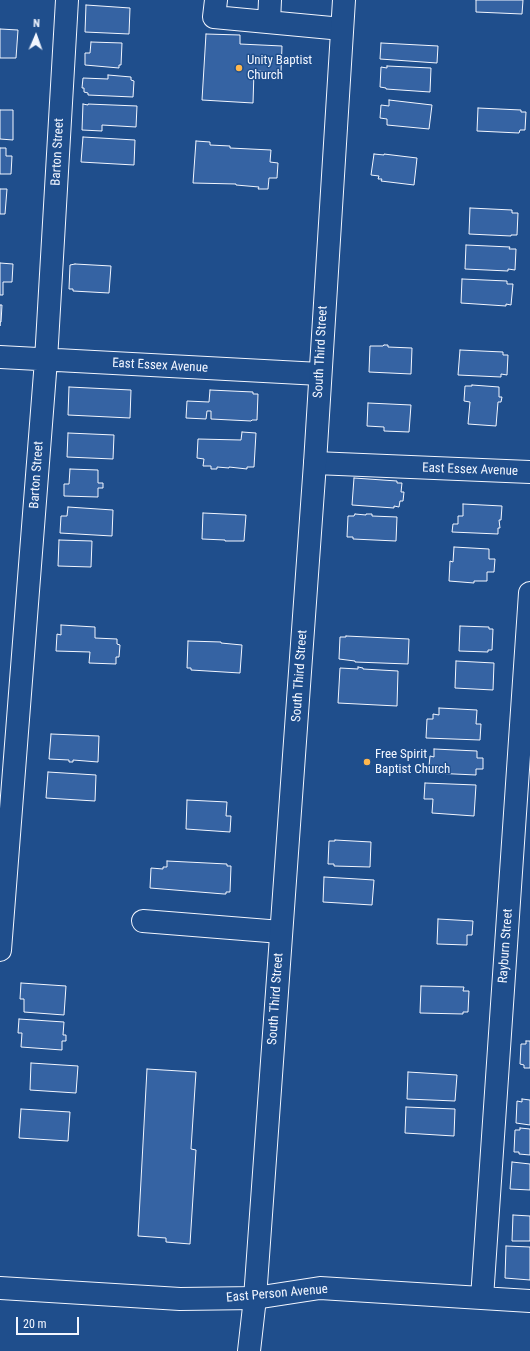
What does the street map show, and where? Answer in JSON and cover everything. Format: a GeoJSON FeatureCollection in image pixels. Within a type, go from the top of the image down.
{"type":"FeatureCollection","features":[{"type":"Feature","properties":{"kind":"street","name":"Barton Street"},"geometry":{"type":"LineString","coordinates":[[0,950],[46,360],[67,0]]}},
{"type":"Feature","properties":{"kind":"street"},"geometry":{"type":"LineString","coordinates":[[269,22],[270,0]]}},
{"type":"Feature","properties":{"kind":"street","name":"South Third Street"},"geometry":{"type":"LineString","coordinates":[[249,1351],[255,1298],[315,463],[344,0]]}},
{"type":"Feature","properties":{"kind":"street"},"geometry":{"type":"LineString","coordinates":[[215,8],[269,22],[342,29]]}},
{"type":"Feature","properties":{"kind":"street","name":"East Essex Avenue"},"geometry":{"type":"LineString","coordinates":[[0,357],[320,374]]}},
{"type":"Feature","properties":{"kind":"street","name":"East Essex Avenue"},"geometry":{"type":"LineString","coordinates":[[315,463],[530,472]]}},
{"type":"Feature","properties":{"kind":"street","name":"Rayburn Street"},"geometry":{"type":"LineString","coordinates":[[482,1298],[530,593]]}},
{"type":"Feature","properties":{"kind":"street"},"geometry":{"type":"LineString","coordinates":[[143,921],[281,932]]}},
{"type":"Feature","properties":{"kind":"street","name":"East Person Avenue"},"geometry":{"type":"LineString","coordinates":[[0,1288],[180,1299],[255,1298],[320,1288],[530,1301]]}},
{"type":"Feature","properties":{"kind":"building"},"geometry":{"type":"Polygon","coordinates":[[[476,0],[523,0],[522,14],[476,12],[476,0]]]}},
{"type":"Feature","properties":{"kind":"building"},"geometry":{"type":"Polygon","coordinates":[[[86,5],[130,8],[129,34],[85,32],[86,5]]]}},
{"type":"Feature","properties":{"kind":"building"},"geometry":{"type":"Polygon","coordinates":[[[0,29],[18,30],[16,58],[0,58],[0,29]]]}},
{"type":"Feature","properties":{"kind":"building"},"geometry":{"type":"Polygon","coordinates":[[[206,34],[240,35],[240,44],[282,46],[281,72],[254,71],[253,103],[202,100],[206,34]]]}},
{"type":"Feature","properties":{"kind":"building"},"geometry":{"type":"Polygon","coordinates":[[[91,42],[122,43],[121,65],[119,65],[119,68],[85,65],[85,53],[90,53],[91,42]]]}},
{"type":"Feature","properties":{"kind":"building"},"geometry":{"type":"Polygon","coordinates":[[[381,43],[438,46],[437,63],[380,59],[381,43]]]}},
{"type":"Feature","properties":{"kind":"building"},"geometry":{"type":"Polygon","coordinates":[[[387,66],[431,68],[430,92],[386,89],[380,87],[381,67],[387,68],[387,66]]]}},
{"type":"Feature","properties":{"kind":"building"},"geometry":{"type":"Polygon","coordinates":[[[108,75],[131,77],[131,80],[134,81],[133,97],[88,95],[88,93],[84,92],[84,88],[82,88],[83,78],[108,79],[108,75]]]}},
{"type":"Feature","properties":{"kind":"building"},"geometry":{"type":"Polygon","coordinates":[[[389,100],[432,105],[429,129],[387,125],[387,119],[380,118],[381,105],[389,106],[389,100]]]}},
{"type":"Feature","properties":{"kind":"building"},"geometry":{"type":"Polygon","coordinates":[[[83,104],[137,106],[136,127],[102,125],[102,131],[82,130],[83,104]]]}},
{"type":"Feature","properties":{"kind":"building"},"geometry":{"type":"Polygon","coordinates":[[[478,108],[521,110],[521,112],[526,112],[525,130],[520,130],[519,133],[477,131],[478,108]]]}},
{"type":"Feature","properties":{"kind":"building"},"geometry":{"type":"Polygon","coordinates":[[[0,110],[13,110],[13,140],[0,139],[0,110]]]}},
{"type":"Feature","properties":{"kind":"building"},"geometry":{"type":"Polygon","coordinates":[[[83,137],[135,140],[134,165],[81,162],[83,137]]]}},
{"type":"Feature","properties":{"kind":"building"},"geometry":{"type":"Polygon","coordinates":[[[196,141],[210,142],[210,145],[230,146],[230,148],[271,150],[270,162],[278,163],[277,178],[269,178],[268,189],[258,189],[259,187],[236,184],[193,183],[196,141]]]}},
{"type":"Feature","properties":{"kind":"building"},"geometry":{"type":"Polygon","coordinates":[[[0,148],[6,148],[6,156],[12,156],[11,174],[0,174],[0,148]]]}},
{"type":"Feature","properties":{"kind":"building"},"geometry":{"type":"Polygon","coordinates":[[[374,154],[417,158],[414,185],[381,181],[382,179],[378,179],[379,176],[371,175],[374,154]]]}},
{"type":"Feature","properties":{"kind":"building"},"geometry":{"type":"Polygon","coordinates":[[[0,189],[7,189],[5,214],[0,214],[0,189]]]}},
{"type":"Feature","properties":{"kind":"building"},"geometry":{"type":"Polygon","coordinates":[[[470,208],[512,210],[512,213],[518,213],[517,235],[469,234],[470,208]]]}},
{"type":"Feature","properties":{"kind":"building"},"geometry":{"type":"Polygon","coordinates":[[[466,245],[510,247],[509,249],[516,249],[515,270],[465,269],[466,245]]]}},
{"type":"Feature","properties":{"kind":"building"},"geometry":{"type":"Polygon","coordinates":[[[0,263],[13,264],[12,282],[3,282],[3,295],[0,295],[0,263]]]}},
{"type":"Feature","properties":{"kind":"building"},"geometry":{"type":"Polygon","coordinates":[[[70,265],[111,266],[109,293],[73,291],[73,289],[69,289],[70,265]]]}},
{"type":"Feature","properties":{"kind":"building"},"geometry":{"type":"Polygon","coordinates":[[[462,279],[507,281],[507,284],[513,284],[511,305],[461,303],[462,279]]]}},
{"type":"Feature","properties":{"kind":"building"},"geometry":{"type":"Polygon","coordinates":[[[0,305],[2,305],[1,322],[0,322],[0,305]]]}},
{"type":"Feature","properties":{"kind":"building"},"geometry":{"type":"Polygon","coordinates":[[[388,345],[388,347],[412,348],[411,374],[369,372],[370,346],[388,345]]]}},
{"type":"Feature","properties":{"kind":"building"},"geometry":{"type":"Polygon","coordinates":[[[460,350],[503,352],[503,355],[508,355],[507,375],[501,374],[501,377],[458,375],[460,350]]]}},
{"type":"Feature","properties":{"kind":"building"},"geometry":{"type":"Polygon","coordinates":[[[472,385],[499,387],[499,397],[502,397],[501,402],[498,402],[496,426],[468,424],[470,402],[464,401],[465,386],[472,385]]]}},
{"type":"Feature","properties":{"kind":"building"},"geometry":{"type":"Polygon","coordinates":[[[69,387],[131,390],[130,418],[68,415],[69,387]]]}},
{"type":"Feature","properties":{"kind":"building"},"geometry":{"type":"Polygon","coordinates":[[[210,390],[253,392],[253,394],[258,394],[257,420],[211,419],[211,411],[207,411],[206,419],[186,418],[187,401],[209,402],[210,390]]]}},
{"type":"Feature","properties":{"kind":"building"},"geometry":{"type":"Polygon","coordinates":[[[368,403],[411,405],[409,432],[384,431],[384,427],[367,426],[368,403]]]}},
{"type":"Feature","properties":{"kind":"building"},"geometry":{"type":"Polygon","coordinates":[[[242,432],[256,433],[254,467],[247,467],[247,469],[217,467],[217,469],[211,469],[211,466],[203,466],[204,459],[197,458],[198,439],[241,440],[242,432]]]}},
{"type":"Feature","properties":{"kind":"building"},"geometry":{"type":"Polygon","coordinates":[[[68,433],[114,435],[113,459],[67,457],[68,433]]]}},
{"type":"Feature","properties":{"kind":"building"},"geometry":{"type":"Polygon","coordinates":[[[70,469],[98,470],[98,483],[103,483],[103,488],[98,488],[98,497],[64,496],[64,484],[69,484],[70,469]]]}},
{"type":"Feature","properties":{"kind":"building"},"geometry":{"type":"Polygon","coordinates":[[[354,478],[397,481],[397,483],[402,483],[401,492],[404,492],[403,501],[400,501],[399,507],[394,506],[394,508],[352,505],[354,478]]]}},
{"type":"Feature","properties":{"kind":"building"},"geometry":{"type":"Polygon","coordinates":[[[463,504],[502,506],[498,534],[452,532],[453,524],[458,524],[458,516],[463,516],[463,504]]]}},
{"type":"Feature","properties":{"kind":"building"},"geometry":{"type":"Polygon","coordinates":[[[68,507],[113,510],[112,536],[60,533],[61,516],[67,516],[68,507]]]}},
{"type":"Feature","properties":{"kind":"building"},"geometry":{"type":"Polygon","coordinates":[[[203,513],[246,515],[244,541],[202,539],[203,513]]]}},
{"type":"Feature","properties":{"kind":"building"},"geometry":{"type":"Polygon","coordinates":[[[355,514],[372,514],[372,516],[397,517],[396,541],[353,539],[353,537],[347,537],[348,516],[354,516],[355,514]]]}},
{"type":"Feature","properties":{"kind":"building"},"geometry":{"type":"Polygon","coordinates":[[[59,540],[92,541],[91,567],[58,566],[59,540]]]}},
{"type":"Feature","properties":{"kind":"building"},"geometry":{"type":"Polygon","coordinates":[[[454,547],[489,549],[489,559],[495,559],[494,572],[487,572],[487,581],[474,581],[474,583],[449,581],[450,561],[453,562],[454,547]]]}},
{"type":"Feature","properties":{"kind":"building"},"geometry":{"type":"Polygon","coordinates":[[[61,625],[95,627],[95,638],[117,639],[117,644],[120,645],[119,657],[116,657],[116,664],[89,663],[90,652],[56,651],[57,634],[61,635],[61,625]]]}},
{"type":"Feature","properties":{"kind":"building"},"geometry":{"type":"Polygon","coordinates":[[[460,626],[489,627],[489,629],[493,629],[492,650],[488,650],[488,652],[459,651],[460,626]]]}},
{"type":"Feature","properties":{"kind":"building"},"geometry":{"type":"Polygon","coordinates":[[[340,637],[409,639],[408,664],[355,662],[339,659],[340,637]]]}},
{"type":"Feature","properties":{"kind":"building"},"geometry":{"type":"Polygon","coordinates":[[[188,641],[221,642],[242,645],[240,673],[191,670],[191,668],[187,668],[188,641]]]}},
{"type":"Feature","properties":{"kind":"building"},"geometry":{"type":"Polygon","coordinates":[[[456,661],[494,663],[493,690],[455,688],[456,661]]]}},
{"type":"Feature","properties":{"kind":"building"},"geometry":{"type":"Polygon","coordinates":[[[358,667],[363,669],[398,671],[397,706],[338,703],[340,668],[358,669],[358,667]]]}},
{"type":"Feature","properties":{"kind":"building"},"geometry":{"type":"Polygon","coordinates":[[[439,708],[477,710],[476,724],[481,724],[480,740],[426,738],[427,719],[433,719],[433,714],[439,715],[439,708]]]}},
{"type":"Feature","properties":{"kind":"building"},"geometry":{"type":"Polygon","coordinates":[[[51,734],[99,736],[98,762],[73,760],[73,762],[69,762],[69,760],[49,759],[51,734]]]}},
{"type":"Feature","properties":{"kind":"building"},"geometry":{"type":"Polygon","coordinates":[[[434,749],[477,751],[477,758],[483,758],[483,769],[476,769],[476,775],[433,773],[433,766],[429,766],[430,756],[434,757],[434,749]]]}},
{"type":"Feature","properties":{"kind":"building"},"geometry":{"type":"Polygon","coordinates":[[[48,772],[96,775],[95,801],[46,798],[48,772]]]}},
{"type":"Feature","properties":{"kind":"building"},"geometry":{"type":"Polygon","coordinates":[[[425,783],[476,785],[474,816],[432,813],[433,799],[424,799],[425,783]]]}},
{"type":"Feature","properties":{"kind":"building"},"geometry":{"type":"Polygon","coordinates":[[[187,800],[227,802],[226,816],[231,816],[230,832],[186,829],[187,800]]]}},
{"type":"Feature","properties":{"kind":"building"},"geometry":{"type":"Polygon","coordinates":[[[329,841],[371,842],[370,867],[334,866],[334,864],[328,864],[329,841]]]}},
{"type":"Feature","properties":{"kind":"building"},"geometry":{"type":"Polygon","coordinates":[[[167,861],[227,864],[227,866],[231,866],[230,892],[226,892],[226,894],[224,894],[150,888],[151,868],[163,869],[163,867],[167,867],[167,861]]]}},
{"type":"Feature","properties":{"kind":"building"},"geometry":{"type":"Polygon","coordinates":[[[324,877],[374,880],[372,905],[323,902],[324,877]]]}},
{"type":"Feature","properties":{"kind":"building"},"geometry":{"type":"Polygon","coordinates":[[[438,919],[473,921],[472,935],[467,935],[467,945],[437,944],[438,919]]]}},
{"type":"Feature","properties":{"kind":"building"},"geometry":{"type":"Polygon","coordinates":[[[21,983],[66,986],[64,1015],[24,1012],[24,999],[20,999],[21,983]]]}},
{"type":"Feature","properties":{"kind":"building"},"geometry":{"type":"Polygon","coordinates":[[[421,986],[464,987],[463,991],[469,991],[468,1012],[463,1012],[463,1014],[420,1013],[421,986]]]}},
{"type":"Feature","properties":{"kind":"building"},"geometry":{"type":"Polygon","coordinates":[[[19,1019],[64,1022],[63,1035],[66,1035],[66,1041],[62,1041],[62,1050],[21,1047],[22,1033],[18,1033],[19,1019]]]}},
{"type":"Feature","properties":{"kind":"building"},"geometry":{"type":"Polygon","coordinates":[[[526,1041],[530,1041],[530,1068],[524,1068],[524,1065],[520,1064],[521,1044],[526,1044],[526,1041]]]}},
{"type":"Feature","properties":{"kind":"building"},"geometry":{"type":"Polygon","coordinates":[[[31,1063],[78,1066],[76,1093],[30,1090],[31,1063]]]}},
{"type":"Feature","properties":{"kind":"building"},"geometry":{"type":"Polygon","coordinates":[[[147,1069],[196,1072],[191,1149],[196,1150],[190,1244],[166,1242],[166,1238],[138,1236],[147,1069]]]}},
{"type":"Feature","properties":{"kind":"building"},"geometry":{"type":"Polygon","coordinates":[[[408,1072],[457,1075],[455,1101],[407,1099],[408,1072]]]}},
{"type":"Feature","properties":{"kind":"building"},"geometry":{"type":"Polygon","coordinates":[[[522,1099],[530,1100],[530,1125],[516,1123],[517,1101],[522,1102],[522,1099]]]}},
{"type":"Feature","properties":{"kind":"building"},"geometry":{"type":"Polygon","coordinates":[[[406,1107],[455,1109],[454,1136],[405,1133],[406,1107]]]}},
{"type":"Feature","properties":{"kind":"building"},"geometry":{"type":"Polygon","coordinates":[[[21,1109],[70,1112],[68,1141],[19,1138],[21,1109]]]}},
{"type":"Feature","properties":{"kind":"building"},"geometry":{"type":"Polygon","coordinates":[[[520,1128],[530,1129],[530,1155],[514,1152],[515,1130],[520,1130],[520,1128]]]}},
{"type":"Feature","properties":{"kind":"building"},"geometry":{"type":"Polygon","coordinates":[[[512,1162],[530,1164],[530,1190],[510,1189],[512,1162]]]}},
{"type":"Feature","properties":{"kind":"building"},"geometry":{"type":"Polygon","coordinates":[[[513,1215],[530,1216],[530,1241],[512,1241],[513,1215]]]}},
{"type":"Feature","properties":{"kind":"building"},"geometry":{"type":"Polygon","coordinates":[[[506,1246],[530,1247],[530,1280],[505,1278],[506,1246]]]}},
{"type":"Feature","properties":{"kind":"place","name":"Unity Baptist Church"},"geometry":{"type":"Point","coordinates":[239,68]}},
{"type":"Feature","properties":{"kind":"place","name":"Free Spirit Baptist Church"},"geometry":{"type":"Point","coordinates":[367,762]}}]}
